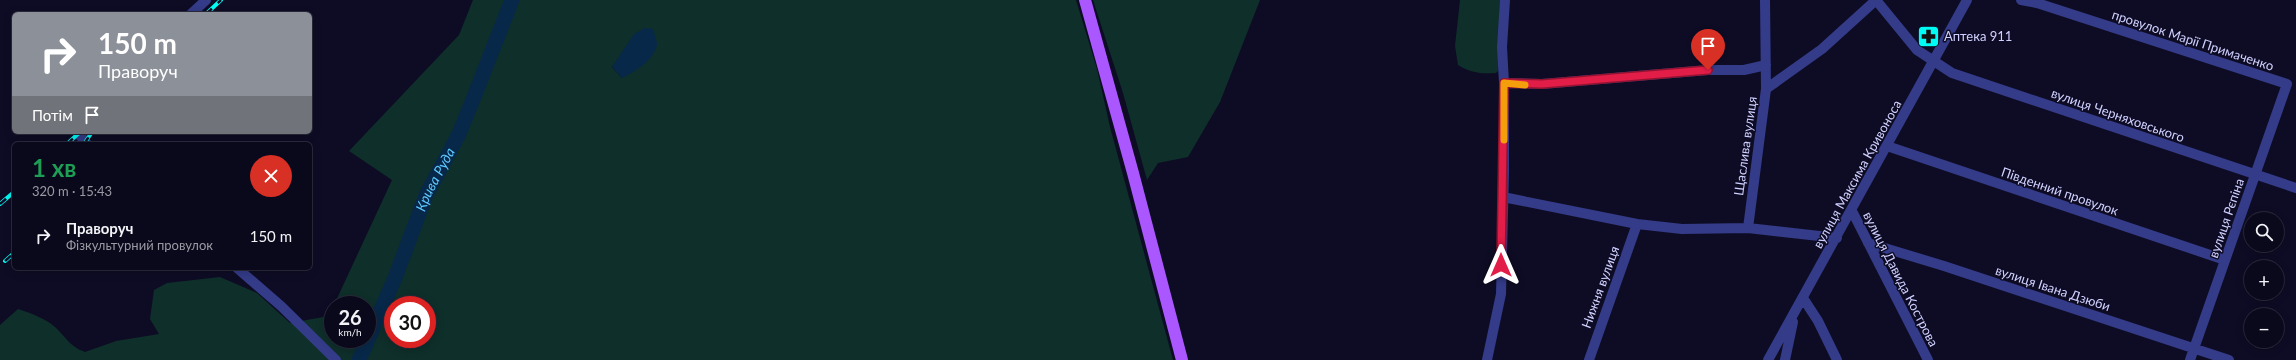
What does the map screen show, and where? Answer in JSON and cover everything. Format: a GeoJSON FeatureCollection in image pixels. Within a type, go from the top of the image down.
{"type":"FeatureCollection","features":[{"type":"Feature","properties":{"kind":"main road"},"geometry":{"type":"LineString","coordinates":[[1085,0],[1133,172],[1182,360]]}},
{"type":"Feature","properties":{"kind":"street"},"geometry":{"type":"LineString","coordinates":[[193,12],[206,0]]}},
{"type":"Feature","properties":{"kind":"street"},"geometry":{"type":"LineString","coordinates":[[1487,360],[1501,294],[1504,83],[1502,47],[1505,0]]}},
{"type":"Feature","properties":{"kind":"street"},"geometry":{"type":"LineString","coordinates":[[1765,0],[1766,89]]}},
{"type":"Feature","properties":{"kind":"street","name":"вулиця Черняховського"},"geometry":{"type":"LineString","coordinates":[[1876,0],[1917,50],[1933,63],[1952,73],[2296,188]]}},
{"type":"Feature","properties":{"kind":"street","name":"Щаслива вулиця"},"geometry":{"type":"LineString","coordinates":[[1748,228],[1755,167],[1766,104],[1766,89],[1822,49],[1876,0]]}},
{"type":"Feature","properties":{"kind":"street","name":"вулиця Максима Кривоноса"},"geometry":{"type":"LineString","coordinates":[[1768,360],[1852,211],[1967,0]]}},
{"type":"Feature","properties":{"kind":"street","name":"провулок Марії Примаченко"},"geometry":{"type":"LineString","coordinates":[[2021,0],[2037,3],[2287,84]]}},
{"type":"Feature","properties":{"kind":"street"},"geometry":{"type":"LineString","coordinates":[[1504,83],[1542,84],[1708,70],[1755,69],[1766,65]]}},
{"type":"Feature","properties":{"kind":"street","name":"вулиця Рєпіна"},"geometry":{"type":"LineString","coordinates":[[2190,360],[2287,84]]}},
{"type":"Feature","properties":{"kind":"street","name":"Південний провулок"},"geometry":{"type":"LineString","coordinates":[[1887,146],[2225,260]]}},
{"type":"Feature","properties":{"kind":"street"},"geometry":{"type":"LineString","coordinates":[[1502,196],[1637,224],[1682,229],[1748,228],[1837,238]]}},
{"type":"Feature","properties":{"kind":"street","name":"вулиця Давида Кострова"},"geometry":{"type":"LineString","coordinates":[[1852,211],[1928,360]]}},
{"type":"Feature","properties":{"kind":"street","name":"Нижня вулиця"},"geometry":{"type":"LineString","coordinates":[[1589,360],[1637,224]]}},
{"type":"Feature","properties":{"kind":"street","name":"вулиця Івана Дзюби"},"geometry":{"type":"LineString","coordinates":[[1868,243],[1952,268],[2228,360]]}},
{"type":"Feature","properties":{"kind":"street"},"geometry":{"type":"LineString","coordinates":[[239,270],[293,317],[336,360]]}},
{"type":"Feature","properties":{"kind":"street"},"geometry":{"type":"LineString","coordinates":[[1803,298],[1818,320],[1836,360]]}},
{"type":"Feature","properties":{"kind":"street"},"geometry":{"type":"LineString","coordinates":[[1786,360],[1795,313]]}},
{"type":"Feature","properties":{"kind":"green space"},"geometry":{"type":"Polygon","coordinates":[[[473,0],[1076,0],[1097,69],[1110,127],[1173,360],[0,360],[0,325],[18,309],[47,321],[72,344],[85,352],[116,341],[159,334],[150,319],[154,290],[167,283],[220,277],[257,293],[290,323],[324,317],[324,348],[376,348],[376,296],[338,296],[392,180],[349,151],[459,35],[473,0]],[[621,55],[612,67],[622,78],[621,55]]]}},
{"type":"Feature","properties":{"kind":"green space"},"geometry":{"type":"Polygon","coordinates":[[[1093,0],[1260,0],[1220,102],[1188,157],[1158,163],[1147,180],[1123,93],[1093,0]]]}},
{"type":"Feature","properties":{"kind":"green space"},"geometry":{"type":"Polygon","coordinates":[[[1460,0],[1500,0],[1498,71],[1496,73],[1476,72],[1467,70],[1458,65],[1455,46],[1460,0]]]}},
{"type":"Feature","properties":{"kind":"water"},"geometry":{"type":"Polygon","coordinates":[[[645,28],[653,29],[657,43],[655,51],[648,61],[622,78],[612,67],[634,34],[645,28]]]}},
{"type":"Feature","properties":{"kind":"waterway","name":"Крива Руда"},"geometry":{"type":"LineString","coordinates":[[359,360],[395,278],[426,195],[458,136],[512,0]]}},
{"type":"Feature","properties":{"kind":"railway"},"geometry":{"type":"LineString","coordinates":[[208,12],[221,0]]}},
{"type":"Feature","properties":{"kind":"railway"},"geometry":{"type":"LineString","coordinates":[[69,142],[78,134]]}},
{"type":"Feature","properties":{"kind":"railway"},"geometry":{"type":"LineString","coordinates":[[85,142],[91,134]]}},
{"type":"Feature","properties":{"kind":"railway"},"geometry":{"type":"LineString","coordinates":[[0,204],[12,194]]}},
{"type":"Feature","properties":{"kind":"railway"},"geometry":{"type":"LineString","coordinates":[[5,261],[12,255]]}},
{"type":"Feature","properties":{"kind":"slow traffic"},"geometry":{"type":"LineString","coordinates":[[1504,140],[1504,83],[1525,85]]}},
{"type":"Feature","properties":{"kind":"place","name":"Аптека 911"},"geometry":{"type":"Point","coordinates":[1928,36]}},
{"type":"Feature","properties":{"kind":"route"},"geometry":{"type":"LineString","coordinates":[[1501,265],[1500,237],[1504,173],[1504,83],[1523,85],[1542,84],[1593,78],[1708,70]]}}]}
